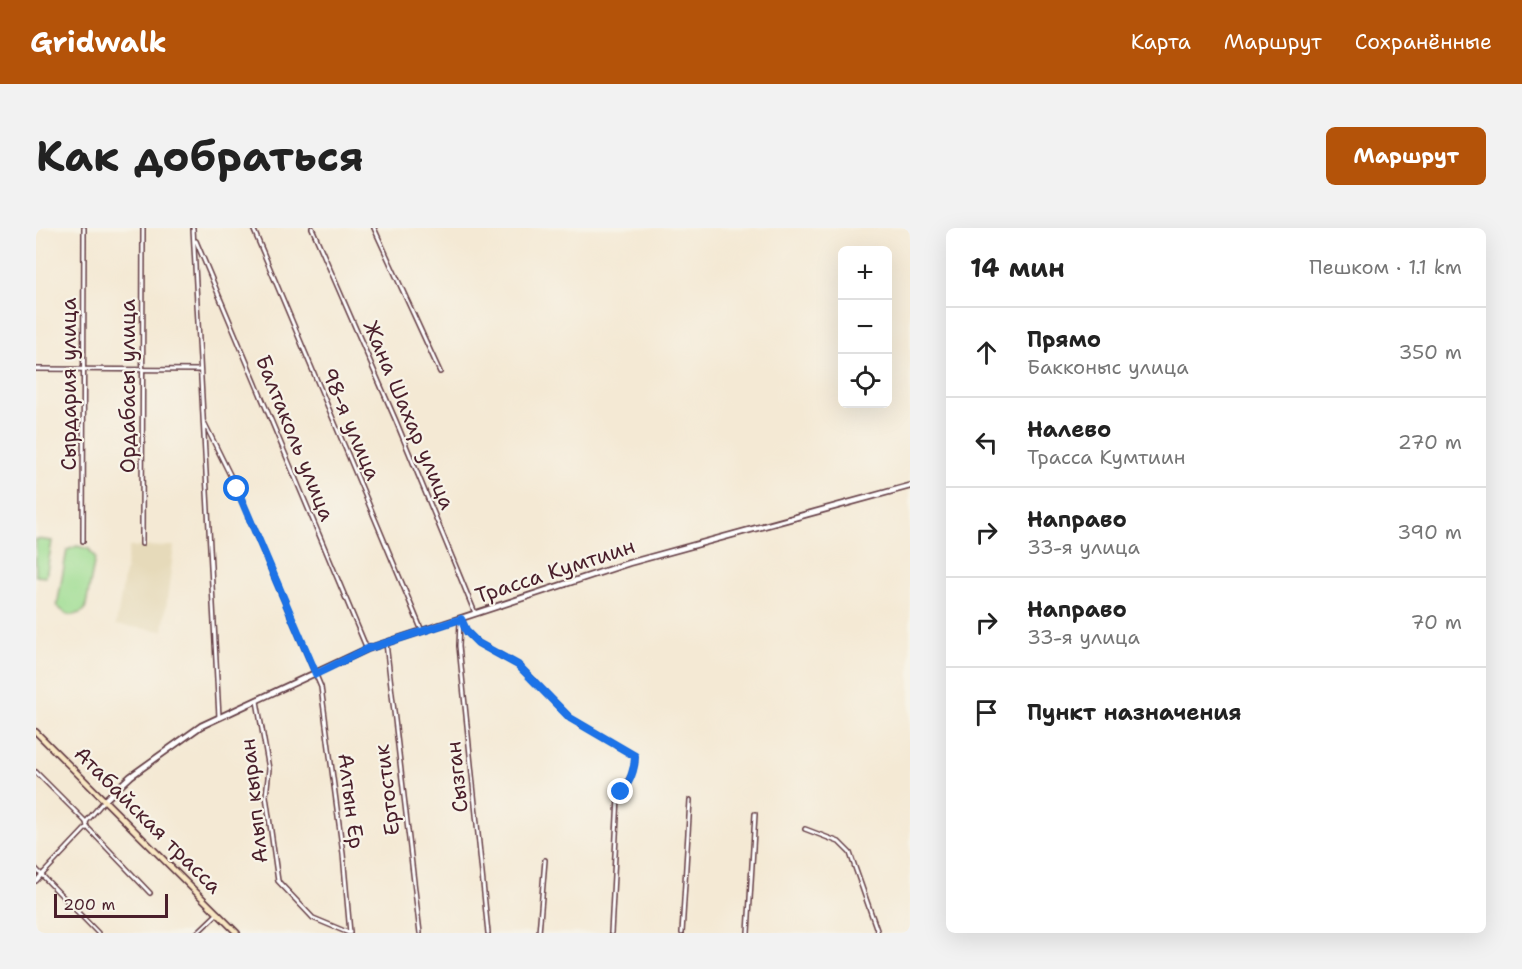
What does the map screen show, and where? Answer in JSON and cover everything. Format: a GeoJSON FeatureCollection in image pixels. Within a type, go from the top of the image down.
{"type":"FeatureCollection","features":[{"type":"Feature","properties":{"kind":"main road","name":"Атабайская трасса"},"geometry":{"type":"LineString","coordinates":[[36,732],[237,933]]}},
{"type":"Feature","properties":{"kind":"street","name":"Сырдария улица"},"geometry":{"type":"LineString","coordinates":[[83,541],[84,228]]}},
{"type":"Feature","properties":{"kind":"street","name":"Ордабасы улица"},"geometry":{"type":"LineString","coordinates":[[142,544],[143,228]]}},
{"type":"Feature","properties":{"kind":"street"},"geometry":{"type":"LineString","coordinates":[[193,228],[219,717]]}},
{"type":"Feature","properties":{"kind":"street","name":"98-я улица"},"geometry":{"type":"LineString","coordinates":[[253,228],[422,631]]}},
{"type":"Feature","properties":{"kind":"street","name":"Жана Шахар улица"},"geometry":{"type":"LineString","coordinates":[[312,228],[396,421],[476,615]]}},
{"type":"Feature","properties":{"kind":"street"},"geometry":{"type":"LineString","coordinates":[[374,228],[440,372]]}},
{"type":"Feature","properties":{"kind":"street","name":"Балтаколь улица"},"geometry":{"type":"LineString","coordinates":[[195,239],[367,649]]}},
{"type":"Feature","properties":{"kind":"street"},"geometry":{"type":"LineString","coordinates":[[36,369],[200,370]]}},
{"type":"Feature","properties":{"kind":"street","name":"Алтын Ер"},"geometry":{"type":"LineString","coordinates":[[204,422],[237,489],[321,687],[343,854],[350,933]]}},
{"type":"Feature","properties":{"kind":"street","name":"Трасса Кумтиин"},"geometry":{"type":"LineString","coordinates":[[105,800],[131,776],[184,737],[256,699],[316,674],[367,649],[651,556],[910,486]]}},
{"type":"Feature","properties":{"kind":"street"},"geometry":{"type":"LineString","coordinates":[[461,619],[467,632],[478,643],[518,665],[570,718],[635,756],[627,787],[618,797],[611,933]]}},
{"type":"Feature","properties":{"kind":"street","name":"Сызган"},"geometry":{"type":"LineString","coordinates":[[461,619],[459,646],[488,933]]}},
{"type":"Feature","properties":{"kind":"street","name":"Ертостик"},"geometry":{"type":"LineString","coordinates":[[386,642],[420,933]]}},
{"type":"Feature","properties":{"kind":"street","name":"Алып кыран"},"geometry":{"type":"LineString","coordinates":[[256,699],[269,770],[266,796],[278,881],[313,918],[350,933]]}},
{"type":"Feature","properties":{"kind":"street"},"geometry":{"type":"LineString","coordinates":[[36,772],[86,822],[87,828],[150,893]]}},
{"type":"Feature","properties":{"kind":"street"},"geometry":{"type":"LineString","coordinates":[[86,822],[105,800]]}},
{"type":"Feature","properties":{"kind":"street"},"geometry":{"type":"LineString","coordinates":[[682,933],[690,800]]}},
{"type":"Feature","properties":{"kind":"street"},"geometry":{"type":"LineString","coordinates":[[748,933],[755,814]]}},
{"type":"Feature","properties":{"kind":"street"},"geometry":{"type":"LineString","coordinates":[[36,881],[40,874],[87,828]]}},
{"type":"Feature","properties":{"kind":"street"},"geometry":{"type":"LineString","coordinates":[[805,829],[839,842],[850,853],[878,933]]}},
{"type":"Feature","properties":{"kind":"street"},"geometry":{"type":"LineString","coordinates":[[539,933],[545,860]]}},
{"type":"Feature","properties":{"kind":"street"},"geometry":{"type":"LineString","coordinates":[[36,869],[98,933]]}},
{"type":"Feature","properties":{"kind":"street"},"geometry":{"type":"LineString","coordinates":[[197,933],[218,913]]}},
{"type":"Feature","properties":{"kind":"street"},"geometry":{"type":"LineString","coordinates":[[92,928],[92,933]]}},
{"type":"Feature","properties":{"kind":"shaded area"},"geometry":{"type":"Polygon","coordinates":[[[174,546],[163,631],[116,625],[129,547],[174,546]]]}},
{"type":"Feature","properties":{"kind":"green space"},"geometry":{"type":"Polygon","coordinates":[[[36,539],[52,541],[46,577],[36,576],[36,539]]]}},
{"type":"Feature","properties":{"kind":"green space"},"geometry":{"type":"Polygon","coordinates":[[[77,546],[89,549],[95,558],[85,610],[70,615],[57,606],[67,550],[77,546]]]}},
{"type":"Feature","properties":{"kind":"route"},"geometry":{"type":"LineString","coordinates":[[237,489],[316,674],[367,649],[461,619],[467,632],[478,643],[518,665],[570,718],[635,756],[627,787],[621,792]]}}]}
